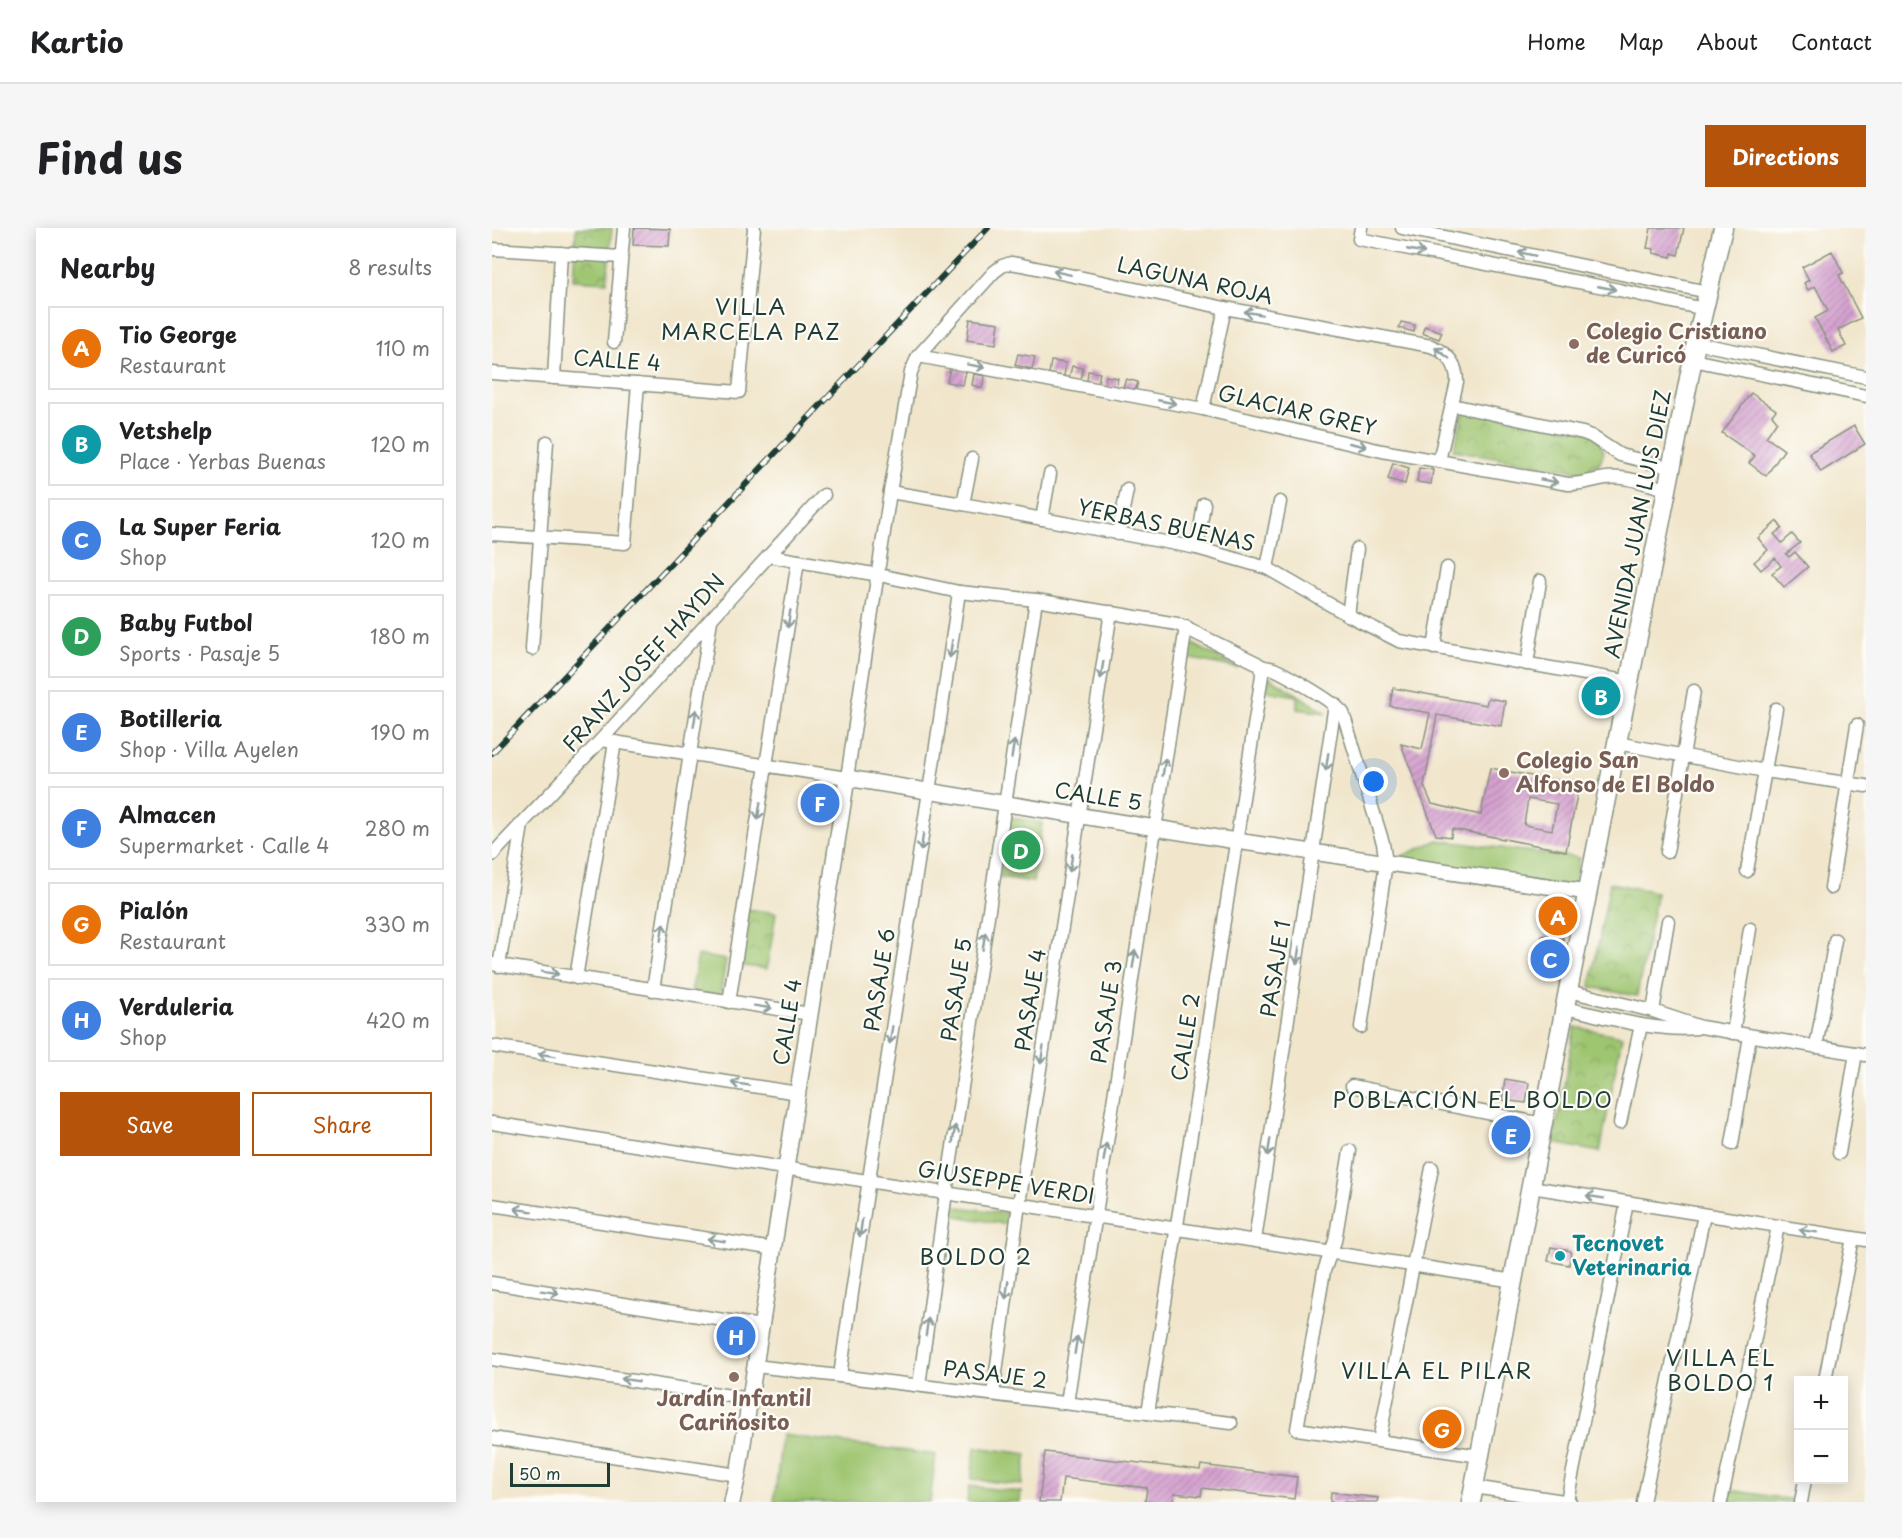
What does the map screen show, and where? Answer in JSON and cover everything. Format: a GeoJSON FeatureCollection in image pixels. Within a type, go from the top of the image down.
{"type":"FeatureCollection","features":[{"type":"Feature","properties":{"kind":"main road","name":"AVENIDA JUAN LUIS DIEZ"},"geometry":{"type":"LineString","coordinates":[[1473,1495],[1566,999],[1667,489],[1723,228]]}},
{"type":"Feature","properties":{"kind":"street"},"geometry":{"type":"LineString","coordinates":[[614,342],[624,228]]}},
{"type":"Feature","properties":{"kind":"street","name":"CALLE 4"},"geometry":{"type":"LineString","coordinates":[[492,373],[739,392],[754,228]]}},
{"type":"Feature","properties":{"kind":"street"},"geometry":{"type":"LineString","coordinates":[[1361,228],[1359,239],[1706,300]]}},
{"type":"Feature","properties":{"kind":"street"},"geometry":{"type":"LineString","coordinates":[[1402,228],[1706,300]]}},
{"type":"Feature","properties":{"kind":"street"},"geometry":{"type":"LineString","coordinates":[[492,249],[621,257]]}},
{"type":"Feature","properties":{"kind":"street"},"geometry":{"type":"LineString","coordinates":[[554,378],[561,253]]}},
{"type":"Feature","properties":{"kind":"street","name":"LAGUNA ROJA"},"geometry":{"type":"LineString","coordinates":[[918,356],[988,277],[1002,266],[1011,263],[1225,308],[1431,346],[1448,356],[1457,373],[1457,382],[1439,461]]}},
{"type":"Feature","properties":{"kind":"street"},"geometry":{"type":"LineString","coordinates":[[1203,409],[1225,308]]}},
{"type":"Feature","properties":{"kind":"street"},"geometry":{"type":"LineString","coordinates":[[1695,352],[1866,377]]}},
{"type":"Feature","properties":{"kind":"street"},"geometry":{"type":"LineString","coordinates":[[1695,352],[1866,396]]}},
{"type":"Feature","properties":{"kind":"street","name":"CALLE 4"},"geometry":{"type":"LineString","coordinates":[[732,1502],[762,1326],[890,492],[911,372],[918,356]]}},
{"type":"Feature","properties":{"kind":"street","name":"GLACIAR GREY"},"geometry":{"type":"LineString","coordinates":[[918,356],[1203,409],[1382,451],[1568,484],[1584,484],[1606,478],[1616,478],[1667,489]]}},
{"type":"Feature","properties":{"kind":"street"},"geometry":{"type":"LineString","coordinates":[[492,534],[625,543],[638,384]]}},
{"type":"Feature","properties":{"kind":"street"},"geometry":{"type":"LineString","coordinates":[[1452,405],[1582,433],[1591,436],[1620,455],[1672,468]]}},
{"type":"Feature","properties":{"kind":"street"},"geometry":{"type":"LineString","coordinates":[[532,649],[547,442]]}},
{"type":"Feature","properties":{"kind":"street"},"geometry":{"type":"LineString","coordinates":[[963,504],[972,459]]}},
{"type":"Feature","properties":{"kind":"street"},"geometry":{"type":"LineString","coordinates":[[1042,519],[1050,474]]}},
{"type":"Feature","properties":{"kind":"street"},"geometry":{"type":"LineString","coordinates":[[1118,534],[1127,490]]}},
{"type":"Feature","properties":{"kind":"street","name":"YERBAS BUENAS"},"geometry":{"type":"LineString","coordinates":[[890,492],[1197,548],[1267,568],[1348,615],[1399,640],[1629,682]]}},
{"type":"Feature","properties":{"kind":"street","name":"FRANZ JOSEF HAYDN"},"geometry":{"type":"LineString","coordinates":[[492,855],[601,740],[824,495]]}},
{"type":"Feature","properties":{"kind":"street"},"geometry":{"type":"LineString","coordinates":[[1267,568],[1280,502]]}},
{"type":"Feature","properties":{"kind":"street"},"geometry":{"type":"LineString","coordinates":[[1197,548],[1204,504]]}},
{"type":"Feature","properties":{"kind":"street"},"geometry":{"type":"LineString","coordinates":[[1348,615],[1357,549]]}},
{"type":"Feature","properties":{"kind":"street"},"geometry":{"type":"LineString","coordinates":[[769,556],[959,591],[1036,600],[1186,627],[1261,667],[1274,669],[1335,704],[1343,713],[1383,843],[1386,863],[1361,1027]]}},
{"type":"Feature","properties":{"kind":"street"},"geometry":{"type":"LineString","coordinates":[[729,1002],[798,561]]}},
{"type":"Feature","properties":{"kind":"street"},"geometry":{"type":"LineString","coordinates":[[1434,648],[1447,568]]}},
{"type":"Feature","properties":{"kind":"street"},"geometry":{"type":"LineString","coordinates":[[1527,664],[1540,581]]}},
{"type":"Feature","properties":{"kind":"street","name":"PASAJE 6"},"geometry":{"type":"LineString","coordinates":[[840,1376],[867,1181],[930,791],[959,591]]}},
{"type":"Feature","properties":{"kind":"street","name":"PASAJE 5"},"geometry":{"type":"LineString","coordinates":[[919,1385],[945,1193],[1036,600]]}},
{"type":"Feature","properties":{"kind":"street","name":"PASAJE 4"},"geometry":{"type":"LineString","coordinates":[[993,1394],[1019,1204],[1111,612]]}},
{"type":"Feature","properties":{"kind":"street"},"geometry":{"type":"LineString","coordinates":[[654,990],[711,619]]}},
{"type":"Feature","properties":{"kind":"street","name":"PASAJE 3"},"geometry":{"type":"LineString","coordinates":[[1067,1403],[1186,627]]}},
{"type":"Feature","properties":{"kind":"street","name":"CALLE 2"},"geometry":{"type":"LineString","coordinates":[[1148,1413],[1262,675],[1261,667]]}},
{"type":"Feature","properties":{"kind":"street"},"geometry":{"type":"LineString","coordinates":[[1667,852],[1694,691]]}},
{"type":"Feature","properties":{"kind":"street","name":"PASAJE 1"},"geometry":{"type":"LineString","coordinates":[[1255,1240],[1335,704]]}},
{"type":"Feature","properties":{"kind":"street"},"geometry":{"type":"LineString","coordinates":[[1747,871],[1776,709]]}},
{"type":"Feature","properties":{"kind":"street"},"geometry":{"type":"LineString","coordinates":[[1831,888],[1857,725]]}},
{"type":"Feature","properties":{"kind":"street","name":"CALLE 5"},"geometry":{"type":"LineString","coordinates":[[601,740],[1236,841],[1588,892]]}},
{"type":"Feature","properties":{"kind":"street"},"geometry":{"type":"LineString","coordinates":[[576,978],[615,742]]}},
{"type":"Feature","properties":{"kind":"street"},"geometry":{"type":"LineString","coordinates":[[1617,743],[1765,771],[1866,786]]}},
{"type":"Feature","properties":{"kind":"street"},"geometry":{"type":"LineString","coordinates":[[522,824],[496,965],[810,1014]]}},
{"type":"Feature","properties":{"kind":"street"},"geometry":{"type":"LineString","coordinates":[[1653,1011],[1668,921]]}},
{"type":"Feature","properties":{"kind":"street"},"geometry":{"type":"LineString","coordinates":[[1733,1033],[1750,929]]}},
{"type":"Feature","properties":{"kind":"street"},"geometry":{"type":"LineString","coordinates":[[1816,1047],[1834,940]]}},
{"type":"Feature","properties":{"kind":"street"},"geometry":{"type":"LineString","coordinates":[[1566,999],[1653,1011],[1701,1028],[1861,1054],[1839,1153]]}},
{"type":"Feature","properties":{"kind":"street"},"geometry":{"type":"LineString","coordinates":[[1566,999],[1641,1025],[1676,1030],[1701,1028]]}},
{"type":"Feature","properties":{"kind":"street"},"geometry":{"type":"LineString","coordinates":[[1620,1122],[1641,1025]]}},
{"type":"Feature","properties":{"kind":"street"},"geometry":{"type":"LineString","coordinates":[[1732,1144],[1750,1036]]}},
{"type":"Feature","properties":{"kind":"street"},"geometry":{"type":"LineString","coordinates":[[492,1046],[798,1093]]}},
{"type":"Feature","properties":{"kind":"street"},"geometry":{"type":"LineString","coordinates":[[1352,1086],[1544,1124]]}},
{"type":"Feature","properties":{"kind":"street","name":"GIUSEPPE VERDI"},"geometry":{"type":"LineString","coordinates":[[492,1123],[1514,1281]]}},
{"type":"Feature","properties":{"kind":"street"},"geometry":{"type":"LineString","coordinates":[[1350,1151],[1335,1241],[1324,1270],[1297,1429],[1480,1456]]}},
{"type":"Feature","properties":{"kind":"street"},"geometry":{"type":"LineString","coordinates":[[1379,1441],[1432,1168]]}},
{"type":"Feature","properties":{"kind":"street"},"geometry":{"type":"LineString","coordinates":[[1531,1187],[1866,1240]]}},
{"type":"Feature","properties":{"kind":"street"},"geometry":{"type":"LineString","coordinates":[[1473,1495],[1568,1502],[1627,1203]]}},
{"type":"Feature","properties":{"kind":"street"},"geometry":{"type":"LineString","coordinates":[[492,1205],[774,1249]]}},
{"type":"Feature","properties":{"kind":"street"},"geometry":{"type":"LineString","coordinates":[[1643,1502],[1704,1215]]}},
{"type":"Feature","properties":{"kind":"street"},"geometry":{"type":"LineString","coordinates":[[1721,1502],[1778,1226]]}},
{"type":"Feature","properties":{"kind":"street"},"geometry":{"type":"LineString","coordinates":[[1826,1376],[1853,1238]]}},
{"type":"Feature","properties":{"kind":"street"},"geometry":{"type":"LineString","coordinates":[[492,1283],[762,1326]]}},
{"type":"Feature","properties":{"kind":"street"},"geometry":{"type":"LineString","coordinates":[[492,1359],[750,1399]]}},
{"type":"Feature","properties":{"kind":"street","name":"PASAJE 2"},"geometry":{"type":"LineString","coordinates":[[755,1366],[1231,1423]]}},
{"type":"Feature","properties":{"kind":"street"},"geometry":{"type":"LineString","coordinates":[[492,1438],[738,1475]]}},
{"type":"Feature","properties":{"kind":"street","name":"CALLE 4"},"geometry":{"type":"LineString","coordinates":[[738,1475],[739,1502]]}},
{"type":"Feature","properties":{"kind":"street"},"geometry":{"type":"LineString","coordinates":[[1801,1502],[1804,1484]]}},
{"type":"Feature","properties":{"kind":"green space"},"geometry":{"type":"Polygon","coordinates":[[[576,228],[612,228],[607,282],[573,280],[576,228]]]}},
{"type":"Feature","properties":{"kind":"green space"},"geometry":{"type":"Polygon","coordinates":[[[1465,410],[1596,433],[1604,452],[1599,464],[1583,472],[1453,450],[1465,410]]]}},
{"type":"Feature","properties":{"kind":"green space"},"geometry":{"type":"Polygon","coordinates":[[[1189,642],[1238,668],[1187,658],[1189,642]]]}},
{"type":"Feature","properties":{"kind":"green space"},"geometry":{"type":"Polygon","coordinates":[[[1269,677],[1327,713],[1297,709],[1297,696],[1267,691],[1269,677]]]}},
{"type":"Feature","properties":{"kind":"green space"},"geometry":{"type":"Polygon","coordinates":[[[1009,817],[1042,823],[1033,882],[1000,877],[1009,817]]]}},
{"type":"Feature","properties":{"kind":"green space"},"geometry":{"type":"Polygon","coordinates":[[[1438,840],[1579,858],[1573,890],[1398,858],[1438,840]]]}},
{"type":"Feature","properties":{"kind":"green space"},"geometry":{"type":"Polygon","coordinates":[[[1610,883],[1657,892],[1637,996],[1590,987],[1610,883]]]}},
{"type":"Feature","properties":{"kind":"green space"},"geometry":{"type":"Polygon","coordinates":[[[746,909],[776,913],[767,969],[738,965],[746,909]]]}},
{"type":"Feature","properties":{"kind":"green space"},"geometry":{"type":"Polygon","coordinates":[[[698,955],[726,960],[720,996],[691,992],[698,955]]]}},
{"type":"Feature","properties":{"kind":"green space"},"geometry":{"type":"Polygon","coordinates":[[[1575,1027],[1622,1036],[1600,1152],[1553,1143],[1575,1027]]]}},
{"type":"Feature","properties":{"kind":"green space"},"geometry":{"type":"Polygon","coordinates":[[[951,1206],[1011,1214],[1010,1225],[949,1215],[951,1206]]]}},
{"type":"Feature","properties":{"kind":"green space"},"geometry":{"type":"Polygon","coordinates":[[[782,1435],[936,1455],[930,1502],[774,1502],[782,1435]]]}},
{"type":"Feature","properties":{"kind":"green space"},"geometry":{"type":"Polygon","coordinates":[[[975,1447],[1027,1454],[1022,1485],[971,1479],[975,1447]]]}},
{"type":"Feature","properties":{"kind":"green space"},"geometry":{"type":"Polygon","coordinates":[[[969,1486],[1021,1492],[1020,1502],[967,1502],[969,1486]]]}},
{"type":"Feature","properties":{"kind":"green space"},"geometry":{"type":"Polygon","coordinates":[[[1729,1490],[1795,1500],[1795,1502],[1727,1502],[1729,1490]]]}},
{"type":"Feature","properties":{"kind":"building"},"geometry":{"type":"Polygon","coordinates":[[[634,228],[670,229],[669,246],[633,245],[634,228]]]}},
{"type":"Feature","properties":{"kind":"building"},"geometry":{"type":"Polygon","coordinates":[[[1651,228],[1684,228],[1678,255],[1672,253],[1671,257],[1653,253],[1654,249],[1647,248],[1651,228]]]}},
{"type":"Feature","properties":{"kind":"building"},"geometry":{"type":"Polygon","coordinates":[[[1832,251],[1843,273],[1839,275],[1861,318],[1838,330],[1846,346],[1833,352],[1815,318],[1828,311],[1815,286],[1808,290],[1804,283],[1809,280],[1802,267],[1832,251]]]}},
{"type":"Feature","properties":{"kind":"building"},"geometry":{"type":"Polygon","coordinates":[[[970,319],[999,323],[996,344],[967,340],[970,319]]]}},
{"type":"Feature","properties":{"kind":"building"},"geometry":{"type":"Polygon","coordinates":[[[1401,322],[1415,325],[1414,332],[1399,328],[1401,322]]]}},
{"type":"Feature","properties":{"kind":"building"},"geometry":{"type":"Polygon","coordinates":[[[1425,326],[1442,332],[1439,339],[1422,333],[1425,326]]]}},
{"type":"Feature","properties":{"kind":"building"},"geometry":{"type":"Polygon","coordinates":[[[1018,354],[1035,357],[1032,369],[1015,365],[1018,354]]]}},
{"type":"Feature","properties":{"kind":"building"},"geometry":{"type":"Polygon","coordinates":[[[1051,361],[1066,363],[1064,376],[1049,374],[1051,361]]]}},
{"type":"Feature","properties":{"kind":"building"},"geometry":{"type":"Polygon","coordinates":[[[1072,366],[1083,368],[1081,380],[1069,378],[1072,366]]]}},
{"type":"Feature","properties":{"kind":"building"},"geometry":{"type":"Polygon","coordinates":[[[950,368],[966,371],[963,385],[947,382],[950,368]]]}},
{"type":"Feature","properties":{"kind":"building"},"geometry":{"type":"Polygon","coordinates":[[[1088,371],[1100,373],[1098,383],[1087,382],[1088,371]]]}},
{"type":"Feature","properties":{"kind":"building"},"geometry":{"type":"Polygon","coordinates":[[[974,374],[985,376],[982,388],[972,385],[974,374]]]}},
{"type":"Feature","properties":{"kind":"building"},"geometry":{"type":"Polygon","coordinates":[[[1106,376],[1118,378],[1116,388],[1104,385],[1106,376]]]}},
{"type":"Feature","properties":{"kind":"building"},"geometry":{"type":"Polygon","coordinates":[[[1126,379],[1138,382],[1135,392],[1123,387],[1126,379]]]}},
{"type":"Feature","properties":{"kind":"building"},"geometry":{"type":"Polygon","coordinates":[[[1751,393],[1776,410],[1772,415],[1777,421],[1766,437],[1784,450],[1766,476],[1749,463],[1755,456],[1722,433],[1751,393]]]}},
{"type":"Feature","properties":{"kind":"building"},"geometry":{"type":"Polygon","coordinates":[[[1854,426],[1865,444],[1821,472],[1809,453],[1854,426]]]}},
{"type":"Feature","properties":{"kind":"building"},"geometry":{"type":"Polygon","coordinates":[[[1393,463],[1409,468],[1405,484],[1388,479],[1393,463]]]}},
{"type":"Feature","properties":{"kind":"building"},"geometry":{"type":"Polygon","coordinates":[[[1419,468],[1433,470],[1431,484],[1417,482],[1419,468]]]}},
{"type":"Feature","properties":{"kind":"building"},"geometry":{"type":"Polygon","coordinates":[[[1777,521],[1782,528],[1774,534],[1782,543],[1792,534],[1800,543],[1786,554],[1789,557],[1795,552],[1808,567],[1784,587],[1772,573],[1781,566],[1775,558],[1761,570],[1754,562],[1768,550],[1758,538],[1777,521]]]}},
{"type":"Feature","properties":{"kind":"building"},"geometry":{"type":"Polygon","coordinates":[[[1594,686],[1612,689],[1609,706],[1591,702],[1594,686]]]}},
{"type":"Feature","properties":{"kind":"building"},"geometry":{"type":"Polygon","coordinates":[[[1393,688],[1486,705],[1488,698],[1505,701],[1501,726],[1437,715],[1424,786],[1432,804],[1481,815],[1490,768],[1579,785],[1566,851],[1452,829],[1451,837],[1436,835],[1401,744],[1422,749],[1430,713],[1390,706],[1393,688]],[[1528,799],[1524,825],[1552,830],[1557,804],[1528,799]]]}},
{"type":"Feature","properties":{"kind":"building"},"geometry":{"type":"Polygon","coordinates":[[[1552,901],[1568,904],[1563,931],[1547,928],[1552,901]]]}},
{"type":"Feature","properties":{"kind":"building"},"geometry":{"type":"Polygon","coordinates":[[[1542,935],[1563,938],[1562,946],[1541,943],[1542,935]]]}},
{"type":"Feature","properties":{"kind":"building"},"geometry":{"type":"Polygon","coordinates":[[[1542,946],[1560,948],[1557,972],[1539,969],[1542,946]]]}},
{"type":"Feature","properties":{"kind":"building"},"geometry":{"type":"Polygon","coordinates":[[[1505,1079],[1529,1083],[1526,1103],[1502,1100],[1505,1079]]]}},
{"type":"Feature","properties":{"kind":"building","name":"Tecnovet Veterinaria"},"geometry":{"type":"Polygon","coordinates":[[[1551,1247],[1571,1251],[1569,1265],[1548,1261],[1551,1247]]]}},
{"type":"Feature","properties":{"kind":"building"},"geometry":{"type":"Polygon","coordinates":[[[1430,1418],[1458,1421],[1455,1441],[1427,1437],[1430,1418]]]}},
{"type":"Feature","properties":{"kind":"building"},"geometry":{"type":"Polygon","coordinates":[[[1045,1452],[1200,1470],[1201,1465],[1297,1477],[1294,1499],[1202,1488],[1201,1496],[1174,1493],[1173,1502],[1145,1502],[1147,1488],[1063,1478],[1060,1502],[1039,1502],[1045,1452]]]}},
{"type":"Feature","properties":{"kind":"building"},"geometry":{"type":"Polygon","coordinates":[[[1331,1492],[1378,1498],[1377,1502],[1330,1502],[1331,1492]]]}},
{"type":"Feature","properties":{"kind":"railway"},"geometry":{"type":"LineString","coordinates":[[492,753],[988,228]]}},
{"type":"Feature","properties":{"kind":"place","name":"Colegio Cristiano de Curicó"},"geometry":{"type":"Point","coordinates":[1574,344]}},
{"type":"Feature","properties":{"kind":"place","name":"Vetshelp"},"geometry":{"type":"Point","coordinates":[1601,696]}},
{"type":"Feature","properties":{"kind":"place","name":"Colegio San Alfonso de El Boldo"},"geometry":{"type":"Point","coordinates":[1504,773]}},
{"type":"Feature","properties":{"kind":"place","name":"Almacen"},"geometry":{"type":"Point","coordinates":[820,803]}},
{"type":"Feature","properties":{"kind":"place","name":"Baby Futbol"},"geometry":{"type":"Point","coordinates":[1021,850]}},
{"type":"Feature","properties":{"kind":"place","name":"Tio George"},"geometry":{"type":"Point","coordinates":[1558,916]}},
{"type":"Feature","properties":{"kind":"place","name":"La Super Feria"},"geometry":{"type":"Point","coordinates":[1550,959]}},
{"type":"Feature","properties":{"kind":"place","name":"Botilleria"},"geometry":{"type":"Point","coordinates":[1511,1135]}},
{"type":"Feature","properties":{"kind":"place","name":"Tecnovet Veterinaria"},"geometry":{"type":"Point","coordinates":[1560,1256]}},
{"type":"Feature","properties":{"kind":"place","name":"Verduleria"},"geometry":{"type":"Point","coordinates":[736,1336]}},
{"type":"Feature","properties":{"kind":"place","name":"Jardín Infantil Cariñosito"},"geometry":{"type":"Point","coordinates":[734,1377]}},
{"type":"Feature","properties":{"kind":"place","name":"Pialón"},"geometry":{"type":"Point","coordinates":[1442,1429]}},
{"type":"Feature","properties":{"kind":"district","name":"VILLA MARCELA PAZ"},"geometry":{"type":"Point","coordinates":[751,320]}},
{"type":"Feature","properties":{"kind":"district","name":"POBLACIÓN EL BOLDO"},"geometry":{"type":"Point","coordinates":[1473,1100]}},
{"type":"Feature","properties":{"kind":"district","name":"BOLDO 2"},"geometry":{"type":"Point","coordinates":[976,1257]}},
{"type":"Feature","properties":{"kind":"district","name":"VILLA EL BOLDO 1"},"geometry":{"type":"Point","coordinates":[1721,1370]}},
{"type":"Feature","properties":{"kind":"district","name":"VILLA EL PILAR"},"geometry":{"type":"Point","coordinates":[1437,1371]}}]}
